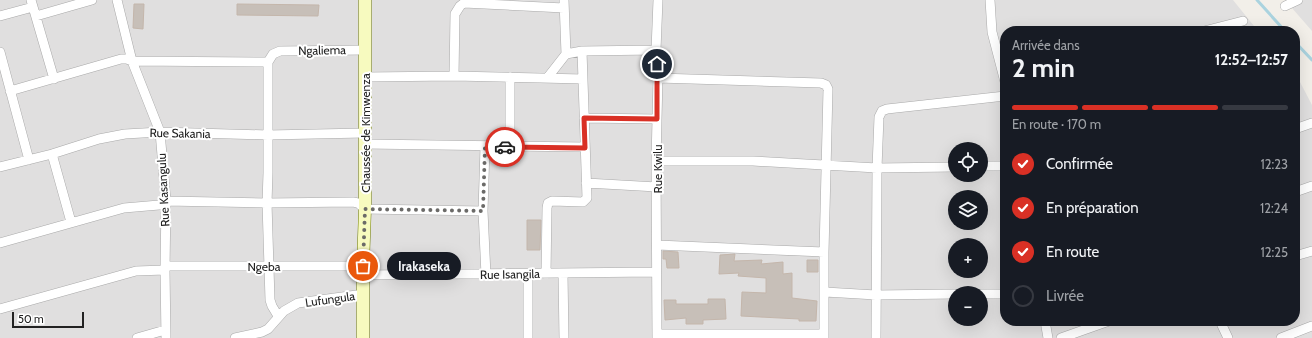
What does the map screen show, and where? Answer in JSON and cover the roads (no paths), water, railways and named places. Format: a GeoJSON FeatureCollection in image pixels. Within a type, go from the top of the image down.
{"type":"FeatureCollection","features":[{"type":"Feature","properties":{"kind":"street"},"geometry":{"type":"LineString","coordinates":[[0,16],[34,8],[92,0]]}},
{"type":"Feature","properties":{"kind":"street","name":"Rue Kasangulu"},"geometry":{"type":"LineString","coordinates":[[117,0],[132,61],[160,132],[166,201],[165,334]]}},
{"type":"Feature","properties":{"kind":"street","name":"Chaussée de Kimwenza"},"geometry":{"type":"LineString","coordinates":[[363,338],[366,77],[365,0]]}},
{"type":"Feature","properties":{"kind":"street","name":"Rue Kwilu"},"geometry":{"type":"LineString","coordinates":[[657,336],[656,161],[658,78],[656,50],[658,0]]}},
{"type":"Feature","properties":{"kind":"street"},"geometry":{"type":"LineString","coordinates":[[990,0],[992,32],[1000,63]]}},
{"type":"Feature","properties":{"kind":"street"},"geometry":{"type":"LineString","coordinates":[[1284,6],[1298,0]]}},
{"type":"Feature","properties":{"kind":"street"},"geometry":{"type":"LineString","coordinates":[[454,76],[455,14],[461,1],[564,4],[566,54],[548,77]]}},
{"type":"Feature","properties":{"kind":"street"},"geometry":{"type":"LineString","coordinates":[[34,8],[54,79]]}},
{"type":"Feature","properties":{"kind":"street"},"geometry":{"type":"LineString","coordinates":[[1224,26],[1243,21]]}},
{"type":"Feature","properties":{"kind":"street","name":"Ngaliema"},"geometry":{"type":"LineString","coordinates":[[268,62],[273,54],[280,51],[365,50]]}},
{"type":"Feature","properties":{"kind":"street"},"geometry":{"type":"LineString","coordinates":[[566,54],[582,51],[656,50]]}},
{"type":"Feature","properties":{"kind":"street"},"geometry":{"type":"LineString","coordinates":[[546,274],[548,204],[552,201],[584,202],[587,198],[582,51]]}},
{"type":"Feature","properties":{"kind":"street"},"geometry":{"type":"LineString","coordinates":[[0,52],[4,82],[10,91],[29,160]]}},
{"type":"Feature","properties":{"kind":"street"},"geometry":{"type":"LineString","coordinates":[[10,91],[121,59],[132,61],[268,62],[267,204],[270,300],[278,316]]}},
{"type":"Feature","properties":{"kind":"street"},"geometry":{"type":"LineString","coordinates":[[366,77],[454,76],[583,79]]}},
{"type":"Feature","properties":{"kind":"street"},"geometry":{"type":"LineString","coordinates":[[510,77],[510,147]]}},
{"type":"Feature","properties":{"kind":"street"},"geometry":{"type":"LineString","coordinates":[[657,336],[824,336],[824,252],[828,89],[826,85],[821,83],[768,80],[658,78]]}},
{"type":"Feature","properties":{"kind":"street"},"geometry":{"type":"LineString","coordinates":[[876,338],[877,168],[879,117],[882,112],[887,109],[1000,97]]}},
{"type":"Feature","properties":{"kind":"street"},"geometry":{"type":"LineString","coordinates":[[584,118],[657,119]]}},
{"type":"Feature","properties":{"kind":"street"},"geometry":{"type":"LineString","coordinates":[[1300,127],[1312,123]]}},
{"type":"Feature","properties":{"kind":"street","name":"Rue Sakania"},"geometry":{"type":"LineString","coordinates":[[0,167],[115,136],[160,132],[365,139],[485,147],[585,148]]}},
{"type":"Feature","properties":{"kind":"street"},"geometry":{"type":"LineString","coordinates":[[485,147],[483,211],[486,274]]}},
{"type":"Feature","properties":{"kind":"street"},"geometry":{"type":"LineString","coordinates":[[52,154],[71,222]]}},
{"type":"Feature","properties":{"kind":"street"},"geometry":{"type":"LineString","coordinates":[[656,161],[753,161],[877,168],[948,167]]}},
{"type":"Feature","properties":{"kind":"street"},"geometry":{"type":"LineString","coordinates":[[988,166],[1000,166]]}},
{"type":"Feature","properties":{"kind":"street"},"geometry":{"type":"LineString","coordinates":[[586,183],[657,187]]}},
{"type":"Feature","properties":{"kind":"street"},"geometry":{"type":"LineString","coordinates":[[1300,190],[1312,186]]}},
{"type":"Feature","properties":{"kind":"street"},"geometry":{"type":"LineString","coordinates":[[0,243],[124,208],[159,205],[166,201],[267,204],[353,202],[358,203],[365,209],[483,211]]}},
{"type":"Feature","properties":{"kind":"street"},"geometry":{"type":"LineString","coordinates":[[657,245],[824,252]]}},
{"type":"Feature","properties":{"kind":"street"},"geometry":{"type":"LineString","coordinates":[[1300,255],[1312,251]]}},
{"type":"Feature","properties":{"kind":"street","name":"Ngeba"},"geometry":{"type":"LineString","coordinates":[[0,309],[136,271],[165,268],[269,266],[364,270]]}},
{"type":"Feature","properties":{"kind":"street","name":"Rue Isangila"},"geometry":{"type":"LineString","coordinates":[[364,270],[486,274],[656,272]]}},
{"type":"Feature","properties":{"kind":"street"},"geometry":{"type":"LineString","coordinates":[[528,274],[528,338]]}},
{"type":"Feature","properties":{"kind":"street"},"geometry":{"type":"LineString","coordinates":[[563,274],[564,338]]}},
{"type":"Feature","properties":{"kind":"street"},"geometry":{"type":"LineString","coordinates":[[825,292],[876,295],[948,294]]}},
{"type":"Feature","properties":{"kind":"street","name":"Lufungula"},"geometry":{"type":"LineString","coordinates":[[235,338],[262,332],[268,329],[278,316],[291,307],[306,301],[364,294]]}},
{"type":"Feature","properties":{"kind":"street"},"geometry":{"type":"LineString","coordinates":[[988,294],[1000,294]]}},
{"type":"Feature","properties":{"kind":"street"},"geometry":{"type":"LineString","coordinates":[[1046,326],[1048,338]]}},
{"type":"Feature","properties":{"kind":"street"},"geometry":{"type":"LineString","coordinates":[[1061,338],[1095,326]]}},
{"type":"Feature","properties":{"kind":"street"},"geometry":{"type":"LineString","coordinates":[[1222,326],[1228,338]]}},
{"type":"Feature","properties":{"kind":"street"},"geometry":{"type":"LineString","coordinates":[[1281,338],[1312,326]]}},
{"type":"Feature","properties":{"kind":"street"},"geometry":{"type":"LineString","coordinates":[[137,338],[165,334]]}},
{"type":"Feature","properties":{"kind":"waterway"},"geometry":{"type":"LineString","coordinates":[[1257,0],[1280,26]]}},
{"type":"Feature","properties":{"kind":"waterway"},"geometry":{"type":"LineString","coordinates":[[1300,47],[1312,60]]}},
{"type":"Feature","properties":{"kind":"place","name":"Irakaseka"},"geometry":{"type":"Point","coordinates":[363,266]}}]}
